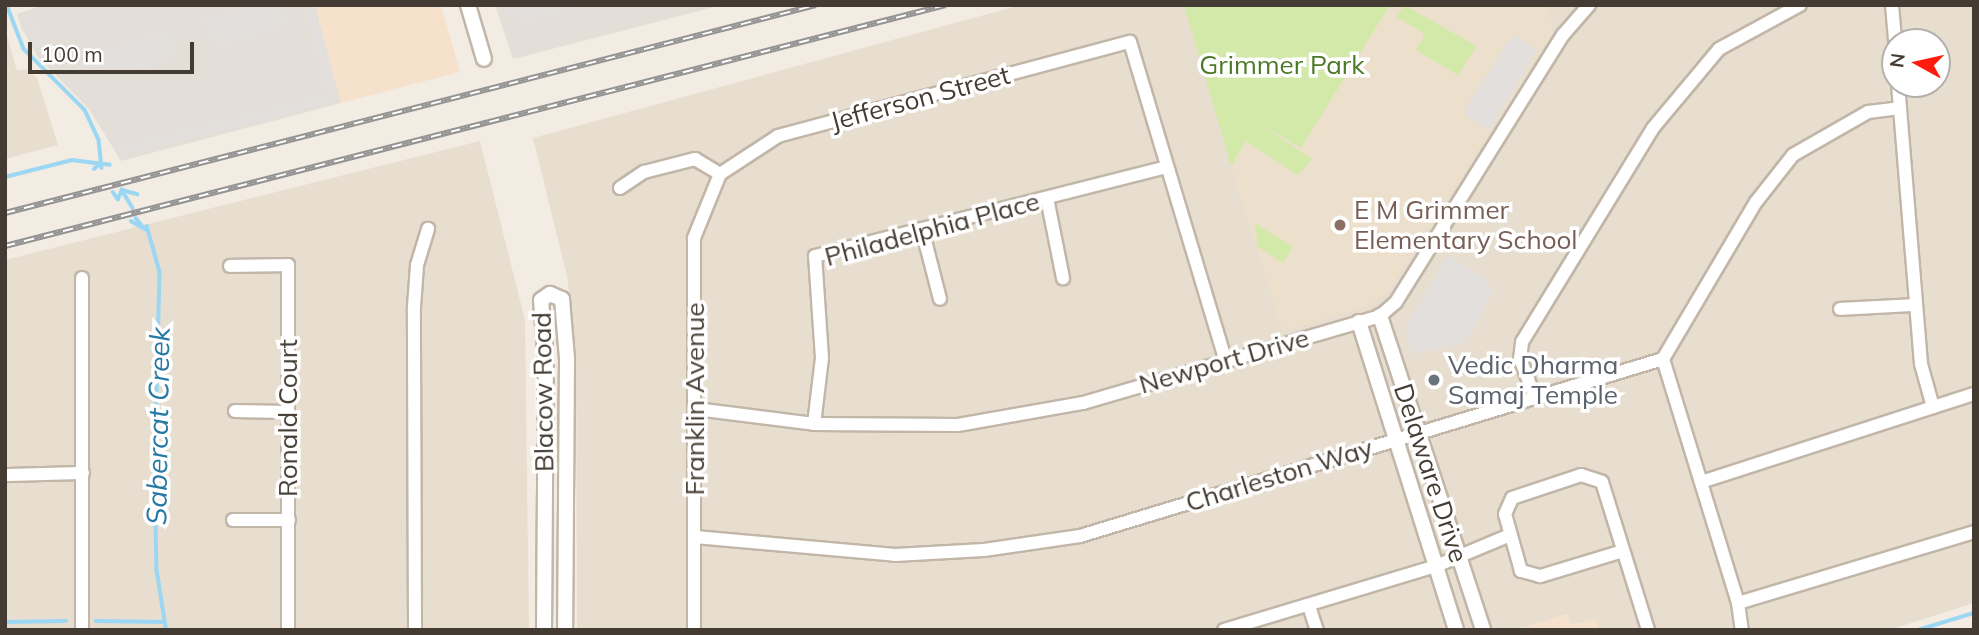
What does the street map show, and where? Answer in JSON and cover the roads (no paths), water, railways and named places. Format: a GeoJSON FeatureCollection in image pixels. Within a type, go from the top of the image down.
{"type":"FeatureCollection","features":[{"type":"Feature","properties":{"kind":"street"},"geometry":{"type":"LineString","coordinates":[[468,5],[484,59]]}},
{"type":"Feature","properties":{"kind":"street","name":"Newport Drive"},"geometry":{"type":"LineString","coordinates":[[696,410],[814,424],[958,425],[1083,403],[1225,359],[1380,316],[1396,302],[1563,35],[1589,5]]}},
{"type":"Feature","properties":{"kind":"street"},"geometry":{"type":"LineString","coordinates":[[1534,395],[1520,359],[1522,342],[1653,128],[1719,49],[1800,5]]}},
{"type":"Feature","properties":{"kind":"street"},"geometry":{"type":"LineString","coordinates":[[1892,5],[1894,28]]}},
{"type":"Feature","properties":{"kind":"street","name":"Jefferson Street"},"geometry":{"type":"LineString","coordinates":[[720,174],[778,136],[1130,41],[1167,167]]}},
{"type":"Feature","properties":{"kind":"street"},"geometry":{"type":"LineString","coordinates":[[1899,98],[1921,364],[1933,407]]}},
{"type":"Feature","properties":{"kind":"street"},"geometry":{"type":"LineString","coordinates":[[1742,630],[1738,603],[1663,359],[1756,202],[1793,155],[1868,112],[1900,107]]}},
{"type":"Feature","properties":{"kind":"street"},"geometry":{"type":"LineString","coordinates":[[620,188],[644,173],[695,159],[720,174]]}},
{"type":"Feature","properties":{"kind":"street"},"geometry":{"type":"LineString","coordinates":[[1167,167],[1225,359]]}},
{"type":"Feature","properties":{"kind":"street","name":"Philadelphia Place"},"geometry":{"type":"LineString","coordinates":[[814,424],[822,358],[815,256],[1167,167]]}},
{"type":"Feature","properties":{"kind":"street","name":"Franklin Avenue"},"geometry":{"type":"LineString","coordinates":[[694,630],[694,238],[720,174]]}},
{"type":"Feature","properties":{"kind":"street"},"geometry":{"type":"LineString","coordinates":[[1047,198],[1063,278]]}},
{"type":"Feature","properties":{"kind":"street"},"geometry":{"type":"LineString","coordinates":[[415,630],[414,307],[416,265],[428,229]]}},
{"type":"Feature","properties":{"kind":"street"},"geometry":{"type":"LineString","coordinates":[[922,229],[940,299]]}},
{"type":"Feature","properties":{"kind":"street","name":"Ronald Court"},"geometry":{"type":"LineString","coordinates":[[230,266],[288,265],[288,630]]}},
{"type":"Feature","properties":{"kind":"street"},"geometry":{"type":"LineString","coordinates":[[82,278],[82,630]]}},
{"type":"Feature","properties":{"kind":"street","name":"Blacow Road"},"geometry":{"type":"LineString","coordinates":[[544,630],[547,362],[541,300],[550,294],[562,299],[567,358],[565,630]]}},
{"type":"Feature","properties":{"kind":"street"},"geometry":{"type":"LineString","coordinates":[[1840,309],[1915,305]]}},
{"type":"Feature","properties":{"kind":"street","name":"Delaware Drive"},"geometry":{"type":"LineString","coordinates":[[1380,316],[1416,433],[1483,630]]}},
{"type":"Feature","properties":{"kind":"street","name":"Delaware Drive"},"geometry":{"type":"LineString","coordinates":[[1359,323],[1456,630]]}},
{"type":"Feature","properties":{"kind":"street","name":"Charleston Way"},"geometry":{"type":"LineString","coordinates":[[695,537],[895,555],[984,550],[1080,536],[1534,395],[1663,359]]}},
{"type":"Feature","properties":{"kind":"street"},"geometry":{"type":"LineString","coordinates":[[1701,482],[1974,394]]}},
{"type":"Feature","properties":{"kind":"street"},"geometry":{"type":"LineString","coordinates":[[235,411],[287,412]]}},
{"type":"Feature","properties":{"kind":"street"},"geometry":{"type":"LineString","coordinates":[[5,475],[83,473]]}},
{"type":"Feature","properties":{"kind":"street"},"geometry":{"type":"LineString","coordinates":[[1623,551],[1540,576],[1521,571],[1505,514],[1512,498],[1581,475],[1602,482],[1648,630]]}},
{"type":"Feature","properties":{"kind":"street"},"geometry":{"type":"LineString","coordinates":[[233,520],[289,520]]}},
{"type":"Feature","properties":{"kind":"street"},"geometry":{"type":"LineString","coordinates":[[1738,603],[1974,532]]}},
{"type":"Feature","properties":{"kind":"street"},"geometry":{"type":"LineString","coordinates":[[1224,630],[1436,566],[1457,553],[1510,535]]}},
{"type":"Feature","properties":{"kind":"street"},"geometry":{"type":"LineString","coordinates":[[1309,606],[1317,630]]}},
{"type":"Feature","properties":{"kind":"waterway","name":"Sabercat Creek"},"geometry":{"type":"LineString","coordinates":[[7,5],[24,49],[85,110],[99,140],[102,168]]}},
{"type":"Feature","properties":{"kind":"waterway"},"geometry":{"type":"LineString","coordinates":[[5,177],[72,160],[110,165]]}},
{"type":"Feature","properties":{"kind":"waterway","name":"Sabercat Creek"},"geometry":{"type":"LineString","coordinates":[[94,169],[101,163]]}},
{"type":"Feature","properties":{"kind":"waterway","name":"Sabercat Creek"},"geometry":{"type":"LineString","coordinates":[[122,190],[133,208]]}},
{"type":"Feature","properties":{"kind":"waterway","name":"Sabercat Creek"},"geometry":{"type":"LineString","coordinates":[[122,190],[137,194]]}},
{"type":"Feature","properties":{"kind":"waterway","name":"Sabercat Creek"},"geometry":{"type":"LineString","coordinates":[[113,192],[118,199],[122,190]]}},
{"type":"Feature","properties":{"kind":"waterway","name":"Sabercat Creek"},"geometry":{"type":"LineString","coordinates":[[136,218],[143,227]]}},
{"type":"Feature","properties":{"kind":"waterway","name":"Sabercat Creek"},"geometry":{"type":"LineString","coordinates":[[131,221],[147,230]]}},
{"type":"Feature","properties":{"kind":"waterway","name":"Sabercat Creek"},"geometry":{"type":"LineString","coordinates":[[147,226],[160,272],[155,477],[157,570],[166,627]]}},
{"type":"Feature","properties":{"kind":"waterway"},"geometry":{"type":"LineString","coordinates":[[1918,630],[1974,613]]}},
{"type":"Feature","properties":{"kind":"waterway"},"geometry":{"type":"LineString","coordinates":[[5,622],[66,621]]}},
{"type":"Feature","properties":{"kind":"waterway"},"geometry":{"type":"LineString","coordinates":[[96,621],[164,622]]}},
{"type":"Feature","properties":{"kind":"railway"},"geometry":{"type":"LineString","coordinates":[[5,213],[816,5]]}},
{"type":"Feature","properties":{"kind":"railway"},"geometry":{"type":"LineString","coordinates":[[5,246],[946,5]]}},
{"type":"Feature","properties":{"kind":"place","name":"E M Grimmer Elementary School"},"geometry":{"type":"Point","coordinates":[1340,225]}},
{"type":"Feature","properties":{"kind":"place","name":"Vedic Dharma Samaj Temple"},"geometry":{"type":"Point","coordinates":[1434,380]}},
{"type":"Feature","properties":{"kind":"park label","name":"Grimmer Park"},"geometry":{"type":"Point","coordinates":[1282,65]}}]}
